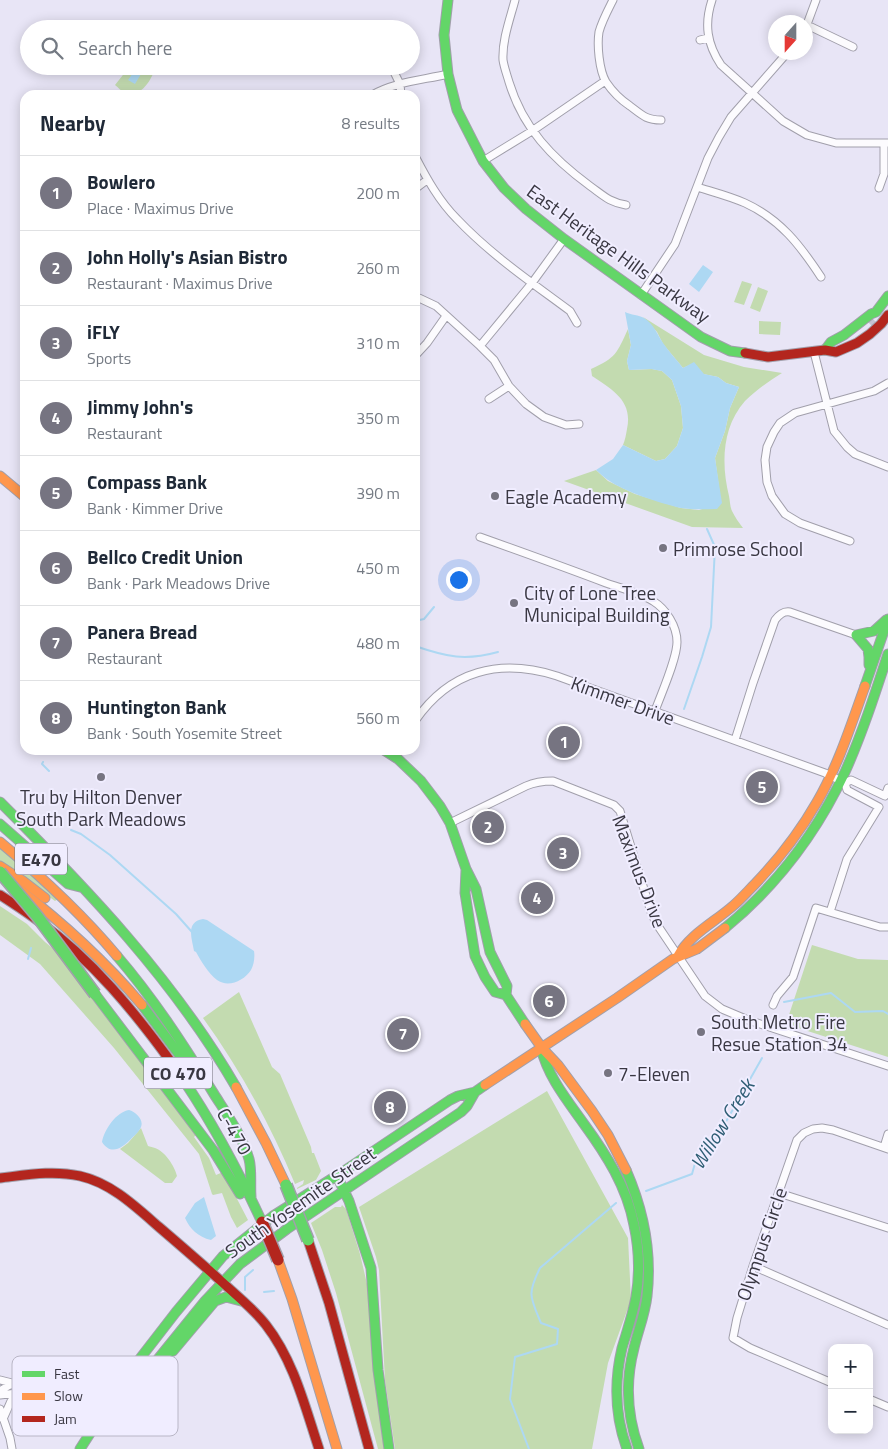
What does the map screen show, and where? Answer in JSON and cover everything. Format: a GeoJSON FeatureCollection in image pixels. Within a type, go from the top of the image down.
{"type":"FeatureCollection","features":[{"type":"Feature","properties":{"kind":"main road","name":"East Heritage Hills Parkway"},"geometry":{"type":"LineString","coordinates":[[448,0],[444,34],[448,74],[458,110],[483,161],[504,188],[526,209],[564,239],[701,337],[730,351],[768,357],[826,350],[836,352],[851,338],[871,314],[875,321]]}},
{"type":"Feature","properties":{"kind":"main road","name":"East Heritage Hills Parkway"},"geometry":{"type":"LineString","coordinates":[[851,338],[875,321],[888,296]]}},
{"type":"Feature","properties":{"kind":"main road"},"geometry":{"type":"LineString","coordinates":[[0,476],[20,493]]}},
{"type":"Feature","properties":{"kind":"main road"},"geometry":{"type":"LineString","coordinates":[[867,680],[870,655],[866,645],[856,635],[861,632],[867,633],[875,630],[888,618]]}},
{"type":"Feature","properties":{"kind":"main road","name":"South Yosemite Street"},"geometry":{"type":"LineString","coordinates":[[141,1356],[210,1270],[231,1249],[262,1225],[450,1100],[474,1092],[678,956],[694,950],[719,933],[742,913],[790,862],[827,808],[843,746],[888,618]]}},
{"type":"Feature","properties":{"kind":"main road","name":"South Yosemite Street"},"geometry":{"type":"LineString","coordinates":[[836,779],[860,734],[888,654]]}},
{"type":"Feature","properties":{"kind":"main road"},"geometry":{"type":"LineString","coordinates":[[395,755],[427,788],[450,823],[466,869],[476,889],[490,952],[506,989],[541,1048],[543,1059],[557,1086],[610,1161],[623,1187],[633,1222],[637,1245],[638,1283],[619,1364],[617,1391],[619,1417],[627,1449]]}},
{"type":"Feature","properties":{"kind":"main road","name":"C-470"},"geometry":{"type":"LineString","coordinates":[[0,802],[85,889],[157,972],[204,1036],[251,1115],[286,1185],[308,1240],[329,1303],[369,1449]]}},
{"type":"Feature","properties":{"kind":"main road","name":"E470"},"geometry":{"type":"LineString","coordinates":[[0,824],[68,884],[85,889]]}},
{"type":"Feature","properties":{"kind":"main road"},"geometry":{"type":"LineString","coordinates":[[0,842],[45,880],[83,917],[124,963],[185,1047],[226,1113],[248,1155],[252,1216],[262,1222],[278,1260],[292,1299],[337,1449]]}},
{"type":"Feature","properties":{"kind":"main road"},"geometry":{"type":"LineString","coordinates":[[0,866],[30,886],[80,927],[146,994]]}},
{"type":"Feature","properties":{"kind":"main road"},"geometry":{"type":"LineString","coordinates":[[466,869],[465,892],[475,956],[495,992],[506,989]]}},
{"type":"Feature","properties":{"kind":"main road"},"geometry":{"type":"LineString","coordinates":[[0,874],[69,928],[102,960],[138,1000],[160,1027],[192,1074],[227,1131],[250,1175]]}},
{"type":"Feature","properties":{"kind":"main road"},"geometry":{"type":"LineString","coordinates":[[0,874],[18,891],[251,1204]]}},
{"type":"Feature","properties":{"kind":"main road"},"geometry":{"type":"LineString","coordinates":[[465,892],[471,899],[476,922],[484,930]]}},
{"type":"Feature","properties":{"kind":"main road","name":"C-470"},"geometry":{"type":"LineString","coordinates":[[0,895],[30,914],[72,948],[104,980],[138,1020],[165,1054],[197,1101],[230,1156],[251,1204]]}},
{"type":"Feature","properties":{"kind":"main road"},"geometry":{"type":"LineString","coordinates":[[541,1048],[559,1066],[606,1132],[627,1171],[637,1195],[643,1217],[647,1240],[648,1280],[644,1313],[629,1370],[627,1392],[631,1427],[638,1449]]}},
{"type":"Feature","properties":{"kind":"main road","name":"South Yosemite Street"},"geometry":{"type":"LineString","coordinates":[[162,1355],[222,1282],[249,1256],[461,1112],[467,1106],[474,1092]]}},
{"type":"Feature","properties":{"kind":"main road"},"geometry":{"type":"LineString","coordinates":[[0,1178],[42,1173],[80,1176],[112,1189],[130,1202],[210,1270],[265,1324],[285,1354],[296,1380],[319,1449]]}},
{"type":"Feature","properties":{"kind":"main road"},"geometry":{"type":"LineString","coordinates":[[337,1176],[345,1190],[371,1268],[378,1370],[389,1449]]}},
{"type":"Feature","properties":{"kind":"main road"},"geometry":{"type":"LineString","coordinates":[[162,1355],[173,1351],[218,1299],[230,1297],[242,1302]]}},
{"type":"Feature","properties":{"kind":"main road","name":"South Yosemite Street"},"geometry":{"type":"LineString","coordinates":[[80,1449],[88,1436]]}},
{"type":"Feature","properties":{"kind":"street"},"geometry":{"type":"LineString","coordinates":[[514,0],[504,45],[503,61],[514,98],[532,131],[552,156],[572,173],[614,203],[626,204]]}},
{"type":"Feature","properties":{"kind":"street"},"geometry":{"type":"LineString","coordinates":[[613,0],[599,33],[600,65],[605,81],[621,100],[640,114],[650,120],[661,120]]}},
{"type":"Feature","properties":{"kind":"street"},"geometry":{"type":"LineString","coordinates":[[712,0],[704,39],[722,65],[783,122],[807,135],[836,143],[886,144],[884,174],[879,188]]}},
{"type":"Feature","properties":{"kind":"street"},"geometry":{"type":"LineString","coordinates":[[810,15],[816,0]]}},
{"type":"Feature","properties":{"kind":"street"},"geometry":{"type":"LineString","coordinates":[[813,29],[853,47]]}},
{"type":"Feature","properties":{"kind":"street"},"geometry":{"type":"LineString","coordinates":[[641,295],[675,244],[708,158],[719,137],[732,117],[781,60]]}},
{"type":"Feature","properties":{"kind":"street"},"geometry":{"type":"LineString","coordinates":[[381,90],[448,74]]}},
{"type":"Feature","properties":{"kind":"street"},"geometry":{"type":"LineString","coordinates":[[395,75],[400,84],[401,90]]}},
{"type":"Feature","properties":{"kind":"street"},"geometry":{"type":"LineString","coordinates":[[483,161],[532,131],[605,81]]}},
{"type":"Feature","properties":{"kind":"street"},"geometry":{"type":"LineString","coordinates":[[420,166],[427,180],[457,219],[497,256],[570,311],[577,323]]}},
{"type":"Feature","properties":{"kind":"street"},"geometry":{"type":"LineString","coordinates":[[420,185],[427,180]]}},
{"type":"Feature","properties":{"kind":"street"},"geometry":{"type":"LineString","coordinates":[[697,187],[743,202],[772,219],[790,234],[803,249],[821,277]]}},
{"type":"Feature","properties":{"kind":"street"},"geometry":{"type":"LineString","coordinates":[[480,346],[532,283],[564,239]]}},
{"type":"Feature","properties":{"kind":"street"},"geometry":{"type":"LineString","coordinates":[[420,298],[436,306],[480,346],[494,360],[509,386],[526,404],[544,417],[566,425],[579,424]]}},
{"type":"Feature","properties":{"kind":"street"},"geometry":{"type":"LineString","coordinates":[[420,351],[446,316]]}},
{"type":"Feature","properties":{"kind":"street"},"geometry":{"type":"LineString","coordinates":[[814,352],[834,432],[855,454],[888,467]]}},
{"type":"Feature","properties":{"kind":"street"},"geometry":{"type":"LineString","coordinates":[[850,541],[800,523],[785,514],[772,496],[767,482],[765,460],[767,447],[780,423],[795,413],[874,391],[888,383]]}},
{"type":"Feature","properties":{"kind":"street"},"geometry":{"type":"LineString","coordinates":[[488,400],[509,386]]}},
{"type":"Feature","properties":{"kind":"street"},"geometry":{"type":"LineString","coordinates":[[480,537],[576,571],[652,601],[662,609],[672,623],[677,641],[676,651],[655,711]]}},
{"type":"Feature","properties":{"kind":"street"},"geometry":{"type":"LineString","coordinates":[[735,740],[756,676],[779,616],[790,612],[856,635]]}},
{"type":"Feature","properties":{"kind":"street","name":"Kimmer Drive"},"geometry":{"type":"LineString","coordinates":[[420,714],[426,706],[446,689],[476,673],[504,667],[539,670],[735,740],[836,779]]}},
{"type":"Feature","properties":{"kind":"street"},"geometry":{"type":"LineString","coordinates":[[830,912],[847,859],[879,807],[847,790],[845,783],[851,780],[885,796],[888,788]]}},
{"type":"Feature","properties":{"kind":"street","name":"Maximus Drive"},"geometry":{"type":"LineString","coordinates":[[450,823],[535,782],[543,781],[553,781],[614,805],[620,811],[656,923],[705,996],[722,1009],[748,1020],[888,1066]]}},
{"type":"Feature","properties":{"kind":"street"},"geometry":{"type":"LineString","coordinates":[[773,1005],[777,996],[793,977],[816,908],[880,927],[888,927]]}},
{"type":"Feature","properties":{"kind":"street","name":"Olympus Circle"},"geometry":{"type":"LineString","coordinates":[[828,1381],[750,1348],[733,1338],[736,1318],[797,1140],[804,1133],[822,1128],[886,1148]]}},
{"type":"Feature","properties":{"kind":"street"},"geometry":{"type":"LineString","coordinates":[[886,1148],[888,1134]]}},
{"type":"Feature","properties":{"kind":"street"},"geometry":{"type":"LineString","coordinates":[[779,1193],[888,1228]]}},
{"type":"Feature","properties":{"kind":"street"},"geometry":{"type":"LineString","coordinates":[[753,1266],[888,1324]]}},
{"type":"Feature","properties":{"kind":"street"},"geometry":{"type":"LineString","coordinates":[[0,1380],[12,1383]]}},
{"type":"Feature","properties":{"kind":"street"},"geometry":{"type":"LineString","coordinates":[[0,1391],[12,1383]]}},
{"type":"Feature","properties":{"kind":"street"},"geometry":{"type":"LineString","coordinates":[[3,1419],[12,1400]]}},
{"type":"Feature","properties":{"kind":"street"},"geometry":{"type":"LineString","coordinates":[[873,1401],[888,1407]]}},
{"type":"Feature","properties":{"kind":"street"},"geometry":{"type":"LineString","coordinates":[[0,1408],[12,1449]]}},
{"type":"Feature","properties":{"kind":"green space"},"geometry":{"type":"Polygon","coordinates":[[[123,75],[153,75],[142,90],[121,90],[115,85],[123,75]]]}},
{"type":"Feature","properties":{"kind":"green space"},"geometry":{"type":"Polygon","coordinates":[[[742,281],[752,284],[744,305],[734,302],[742,281]]]}},
{"type":"Feature","properties":{"kind":"green space"},"geometry":{"type":"Polygon","coordinates":[[[758,287],[768,291],[760,312],[750,308],[758,287]]]}},
{"type":"Feature","properties":{"kind":"green space"},"geometry":{"type":"Polygon","coordinates":[[[643,317],[704,355],[744,367],[782,373],[745,401],[737,411],[728,434],[724,459],[726,484],[731,509],[743,528],[692,527],[564,481],[596,470],[608,481],[635,494],[681,508],[699,510],[721,503],[715,458],[725,431],[730,408],[739,387],[726,383],[718,377],[703,374],[694,363],[683,368],[663,344],[657,332],[643,317]]]}},
{"type":"Feature","properties":{"kind":"green space"},"geometry":{"type":"Polygon","coordinates":[[[759,321],[781,322],[780,335],[759,334],[759,321]]]}},
{"type":"Feature","properties":{"kind":"green space"},"geometry":{"type":"Polygon","coordinates":[[[628,329],[631,345],[627,361],[629,370],[652,369],[662,371],[672,380],[681,406],[683,428],[677,446],[665,459],[656,461],[623,445],[628,419],[624,404],[620,397],[592,376],[591,369],[615,354],[628,329]]]}},
{"type":"Feature","properties":{"kind":"green space"},"geometry":{"type":"Polygon","coordinates":[[[0,848],[58,899],[55,901],[0,862],[0,848]]]}},
{"type":"Feature","properties":{"kind":"green space"},"geometry":{"type":"Polygon","coordinates":[[[0,906],[27,924],[61,955],[196,1135],[194,1137],[209,1158],[216,1175],[223,1172],[248,1220],[237,1228],[222,1193],[212,1194],[199,1154],[114,1048],[40,964],[0,935],[0,906]]]}},
{"type":"Feature","properties":{"kind":"green space"},"geometry":{"type":"Polygon","coordinates":[[[812,945],[858,959],[888,960],[888,1057],[786,1024],[812,945]]]}},
{"type":"Feature","properties":{"kind":"green space"},"geometry":{"type":"Polygon","coordinates":[[[239,992],[272,1067],[280,1074],[321,1171],[316,1180],[297,1189],[303,1184],[304,1180],[295,1184],[254,1098],[230,1057],[203,1018],[239,992]]]}},
{"type":"Feature","properties":{"kind":"green space"},"geometry":{"type":"Polygon","coordinates":[[[547,1091],[628,1238],[631,1300],[608,1363],[592,1449],[395,1449],[385,1380],[379,1270],[359,1207],[547,1091]]]}},
{"type":"Feature","properties":{"kind":"green space"},"geometry":{"type":"Polygon","coordinates":[[[141,1128],[148,1146],[162,1152],[172,1164],[177,1176],[172,1183],[165,1183],[120,1149],[141,1128]]]}},
{"type":"Feature","properties":{"kind":"green space"},"geometry":{"type":"Polygon","coordinates":[[[342,1205],[346,1209],[367,1284],[384,1449],[378,1449],[336,1293],[311,1223],[335,1207],[341,1207],[342,1205]]]}},
{"type":"Feature","properties":{"kind":"water"},"geometry":{"type":"Polygon","coordinates":[[[132,75],[140,75],[135,84],[128,80],[132,75]]]}},
{"type":"Feature","properties":{"kind":"water"},"geometry":{"type":"Polygon","coordinates":[[[703,265],[713,272],[699,292],[689,284],[703,265]]]}},
{"type":"Feature","properties":{"kind":"water"},"geometry":{"type":"Polygon","coordinates":[[[625,312],[647,320],[683,368],[694,362],[704,374],[718,377],[726,383],[739,387],[730,408],[725,431],[715,458],[722,503],[717,509],[681,508],[654,500],[615,484],[596,470],[613,459],[623,445],[656,461],[665,459],[677,446],[683,428],[681,406],[672,380],[662,371],[651,369],[629,370],[627,361],[631,345],[625,312]]]}},
{"type":"Feature","properties":{"kind":"water"},"geometry":{"type":"Polygon","coordinates":[[[203,919],[254,951],[252,968],[240,980],[226,983],[217,980],[194,951],[191,936],[192,927],[197,921],[203,919]]]}},
{"type":"Feature","properties":{"kind":"water"},"geometry":{"type":"Polygon","coordinates":[[[129,1110],[137,1114],[140,1119],[142,1124],[140,1129],[120,1148],[109,1149],[102,1142],[105,1132],[115,1118],[124,1111],[129,1110]]]}},
{"type":"Feature","properties":{"kind":"water"},"geometry":{"type":"Polygon","coordinates":[[[204,1197],[216,1236],[211,1240],[195,1232],[185,1218],[195,1203],[204,1197]]]}},
{"type":"Feature","properties":{"kind":"waterway"},"geometry":{"type":"LineString","coordinates":[[684,709],[711,627],[715,547],[707,529]]}},
{"type":"Feature","properties":{"kind":"waterway"},"geometry":{"type":"LineString","coordinates":[[420,620],[424,619],[434,607]]}},
{"type":"Feature","properties":{"kind":"waterway"},"geometry":{"type":"LineString","coordinates":[[420,648],[437,653],[466,657],[498,652]]}},
{"type":"Feature","properties":{"kind":"waterway"},"geometry":{"type":"LineString","coordinates":[[43,762],[42,764],[49,771]]}},
{"type":"Feature","properties":{"kind":"waterway"},"geometry":{"type":"LineString","coordinates":[[71,830],[81,834],[110,855],[176,914],[192,932]]}},
{"type":"Feature","properties":{"kind":"waterway"},"geometry":{"type":"LineString","coordinates":[[28,959],[31,948]]}},
{"type":"Feature","properties":{"kind":"waterway","name":"Willow Creek"},"geometry":{"type":"LineString","coordinates":[[784,1002],[831,993],[855,1012],[883,1011],[888,1014]]}},
{"type":"Feature","properties":{"kind":"waterway","name":"Willow Creek"},"geometry":{"type":"LineString","coordinates":[[646,1191],[692,1174],[696,1160],[719,1134],[762,1058]]}},
{"type":"Feature","properties":{"kind":"waterway","name":"Willow Creek"},"geometry":{"type":"LineString","coordinates":[[529,1449],[510,1399],[515,1357],[557,1344],[558,1329],[541,1323],[532,1301],[533,1284],[540,1268],[616,1203]]}},
{"type":"Feature","properties":{"kind":"waterway"},"geometry":{"type":"LineString","coordinates":[[245,1290],[245,1277],[253,1270]]}},
{"type":"Feature","properties":{"kind":"waterway"},"geometry":{"type":"LineString","coordinates":[[264,1292],[274,1291]]}},
{"type":"Feature","properties":{"kind":"tunnel"},"geometry":{"type":"LineString","coordinates":[[869,323],[873,319]]}},
{"type":"Feature","properties":{"kind":"traffic: fast"},"geometry":{"type":"LineString","coordinates":[[448,0],[444,35],[448,74],[457,110],[483,161],[504,188],[526,209],[564,239],[701,337],[730,351],[745,353]]}},
{"type":"Feature","properties":{"kind":"traffic: fast"},"geometry":{"type":"LineString","coordinates":[[825,350],[831,342],[876,312],[888,296]]}},
{"type":"Feature","properties":{"kind":"traffic: fast"},"geometry":{"type":"LineString","coordinates":[[865,686],[888,619]]}},
{"type":"Feature","properties":{"kind":"traffic: fast"},"geometry":{"type":"LineString","coordinates":[[869,665],[868,649],[856,635],[874,631],[886,620]]}},
{"type":"Feature","properties":{"kind":"traffic: fast"},"geometry":{"type":"LineString","coordinates":[[725,928],[744,912],[778,876],[794,857],[822,816],[851,758],[888,654]]}},
{"type":"Feature","properties":{"kind":"traffic: fast"},"geometry":{"type":"LineString","coordinates":[[392,755],[421,781],[450,823],[466,869],[476,889],[490,952],[507,986],[506,995],[525,1024]]}},
{"type":"Feature","properties":{"kind":"traffic: fast"},"geometry":{"type":"LineString","coordinates":[[0,802],[97,902],[157,973],[212,1048],[236,1087]]}},
{"type":"Feature","properties":{"kind":"traffic: fast"},"geometry":{"type":"LineString","coordinates":[[0,824],[68,884],[80,887]]}},
{"type":"Feature","properties":{"kind":"traffic: fast"},"geometry":{"type":"LineString","coordinates":[[466,870],[465,893],[475,956],[495,992],[506,995]]}},
{"type":"Feature","properties":{"kind":"traffic: fast"},"geometry":{"type":"LineString","coordinates":[[0,872],[37,916],[95,994]]}},
{"type":"Feature","properties":{"kind":"traffic: fast"},"geometry":{"type":"LineString","coordinates":[[117,956],[144,989],[229,1117],[250,1163],[251,1197]]}},
{"type":"Feature","properties":{"kind":"traffic: fast"},"geometry":{"type":"LineString","coordinates":[[95,994],[213,1150],[240,1194]]}},
{"type":"Feature","properties":{"kind":"traffic: fast"},"geometry":{"type":"LineString","coordinates":[[142,1005],[184,1061]]}},
{"type":"Feature","properties":{"kind":"traffic: fast"},"geometry":{"type":"LineString","coordinates":[[541,1048],[548,1069],[559,1088],[615,1172],[631,1211],[637,1243],[638,1279],[633,1310],[619,1361],[617,1386],[618,1412],[627,1449]]}},
{"type":"Feature","properties":{"kind":"traffic: fast"},"geometry":{"type":"LineString","coordinates":[[171,1062],[197,1100],[220,1140],[262,1222]]}},
{"type":"Feature","properties":{"kind":"traffic: fast"},"geometry":{"type":"LineString","coordinates":[[142,1356],[223,1256],[273,1216],[450,1100],[475,1092],[485,1085]]}},
{"type":"Feature","properties":{"kind":"traffic: fast"},"geometry":{"type":"LineString","coordinates":[[160,1356],[205,1301],[240,1264],[287,1229],[461,1112],[475,1092]]}},
{"type":"Feature","properties":{"kind":"traffic: fast"},"geometry":{"type":"LineString","coordinates":[[626,1170],[637,1200],[645,1232],[648,1264],[646,1303],[631,1361],[628,1386],[632,1424],[639,1449]]}},
{"type":"Feature","properties":{"kind":"traffic: fast"},"geometry":{"type":"LineString","coordinates":[[337,1176],[349,1201],[371,1268],[378,1370],[389,1449]]}},
{"type":"Feature","properties":{"kind":"traffic: fast"},"geometry":{"type":"LineString","coordinates":[[286,1185],[308,1240]]}},
{"type":"Feature","properties":{"kind":"traffic: fast"},"geometry":{"type":"LineString","coordinates":[[162,1355],[173,1351],[215,1301],[226,1297],[241,1301]]}},
{"type":"Feature","properties":{"kind":"traffic: fast"},"geometry":{"type":"LineString","coordinates":[[80,1449],[88,1436]]}},
{"type":"Feature","properties":{"kind":"traffic: slow"},"geometry":{"type":"LineString","coordinates":[[0,476],[20,493]]}},
{"type":"Feature","properties":{"kind":"traffic: slow"},"geometry":{"type":"LineString","coordinates":[[678,956],[689,941],[737,903],[772,865],[811,813],[825,788],[844,745],[865,686]]}},
{"type":"Feature","properties":{"kind":"traffic: slow"},"geometry":{"type":"LineString","coordinates":[[0,842],[61,896],[117,956]]}},
{"type":"Feature","properties":{"kind":"traffic: slow"},"geometry":{"type":"LineString","coordinates":[[0,866],[45,898]]}},
{"type":"Feature","properties":{"kind":"traffic: slow"},"geometry":{"type":"LineString","coordinates":[[16,887],[82,942],[113,972],[142,1005]]}},
{"type":"Feature","properties":{"kind":"traffic: slow"},"geometry":{"type":"LineString","coordinates":[[485,1085],[673,959],[697,949],[725,928]]}},
{"type":"Feature","properties":{"kind":"traffic: slow"},"geometry":{"type":"LineString","coordinates":[[525,1024],[592,1111],[608,1135],[626,1170]]}},
{"type":"Feature","properties":{"kind":"traffic: slow"},"geometry":{"type":"LineString","coordinates":[[236,1087],[286,1185]]}},
{"type":"Feature","properties":{"kind":"traffic: slow"},"geometry":{"type":"LineString","coordinates":[[278,1260],[292,1299],[337,1449]]}},
{"type":"Feature","properties":{"kind":"traffic: jam"},"geometry":{"type":"LineString","coordinates":[[745,353],[768,357],[825,350],[836,352],[857,343],[870,334],[888,315]]}},
{"type":"Feature","properties":{"kind":"traffic: jam"},"geometry":{"type":"LineString","coordinates":[[0,895],[31,916],[78,953],[127,1005],[171,1062]]}},
{"type":"Feature","properties":{"kind":"traffic: jam"},"geometry":{"type":"LineString","coordinates":[[0,1178],[60,1173],[80,1176],[102,1184],[132,1203],[222,1282]]}},
{"type":"Feature","properties":{"kind":"traffic: jam"},"geometry":{"type":"LineString","coordinates":[[262,1222],[278,1260]]}},
{"type":"Feature","properties":{"kind":"traffic: jam"},"geometry":{"type":"LineString","coordinates":[[308,1240],[329,1303],[369,1449]]}},
{"type":"Feature","properties":{"kind":"traffic: jam"},"geometry":{"type":"LineString","coordinates":[[222,1282],[256,1314],[276,1339],[298,1385],[319,1449]]}},
{"type":"Feature","properties":{"kind":"place","name":"Eagle Academy"},"geometry":{"type":"Point","coordinates":[495,496]}},
{"type":"Feature","properties":{"kind":"place","name":"Primrose School"},"geometry":{"type":"Point","coordinates":[663,548]}},
{"type":"Feature","properties":{"kind":"place","name":"City of Lone Tree Municipal Building"},"geometry":{"type":"Point","coordinates":[514,603]}},
{"type":"Feature","properties":{"kind":"place","name":"Bowlero"},"geometry":{"type":"Point","coordinates":[564,742]}},
{"type":"Feature","properties":{"kind":"place","name":"Tru by Hilton Denver South Park Meadows"},"geometry":{"type":"Point","coordinates":[101,777]}},
{"type":"Feature","properties":{"kind":"place","name":"Compass Bank"},"geometry":{"type":"Point","coordinates":[762,787]}},
{"type":"Feature","properties":{"kind":"place","name":"John Holly's Asian Bistro"},"geometry":{"type":"Point","coordinates":[488,827]}},
{"type":"Feature","properties":{"kind":"place","name":"iFLY"},"geometry":{"type":"Point","coordinates":[563,853]}},
{"type":"Feature","properties":{"kind":"place","name":"Jimmy John's"},"geometry":{"type":"Point","coordinates":[537,898]}},
{"type":"Feature","properties":{"kind":"place","name":"Bellco Credit Union"},"geometry":{"type":"Point","coordinates":[549,1001]}},
{"type":"Feature","properties":{"kind":"place","name":"South Metro Fire Resue Station 34"},"geometry":{"type":"Point","coordinates":[701,1032]}},
{"type":"Feature","properties":{"kind":"place","name":"Panera Bread"},"geometry":{"type":"Point","coordinates":[403,1034]}},
{"type":"Feature","properties":{"kind":"place","name":"7-Eleven"},"geometry":{"type":"Point","coordinates":[608,1073]}},
{"type":"Feature","properties":{"kind":"place","name":"Huntington Bank"},"geometry":{"type":"Point","coordinates":[390,1107]}}]}
